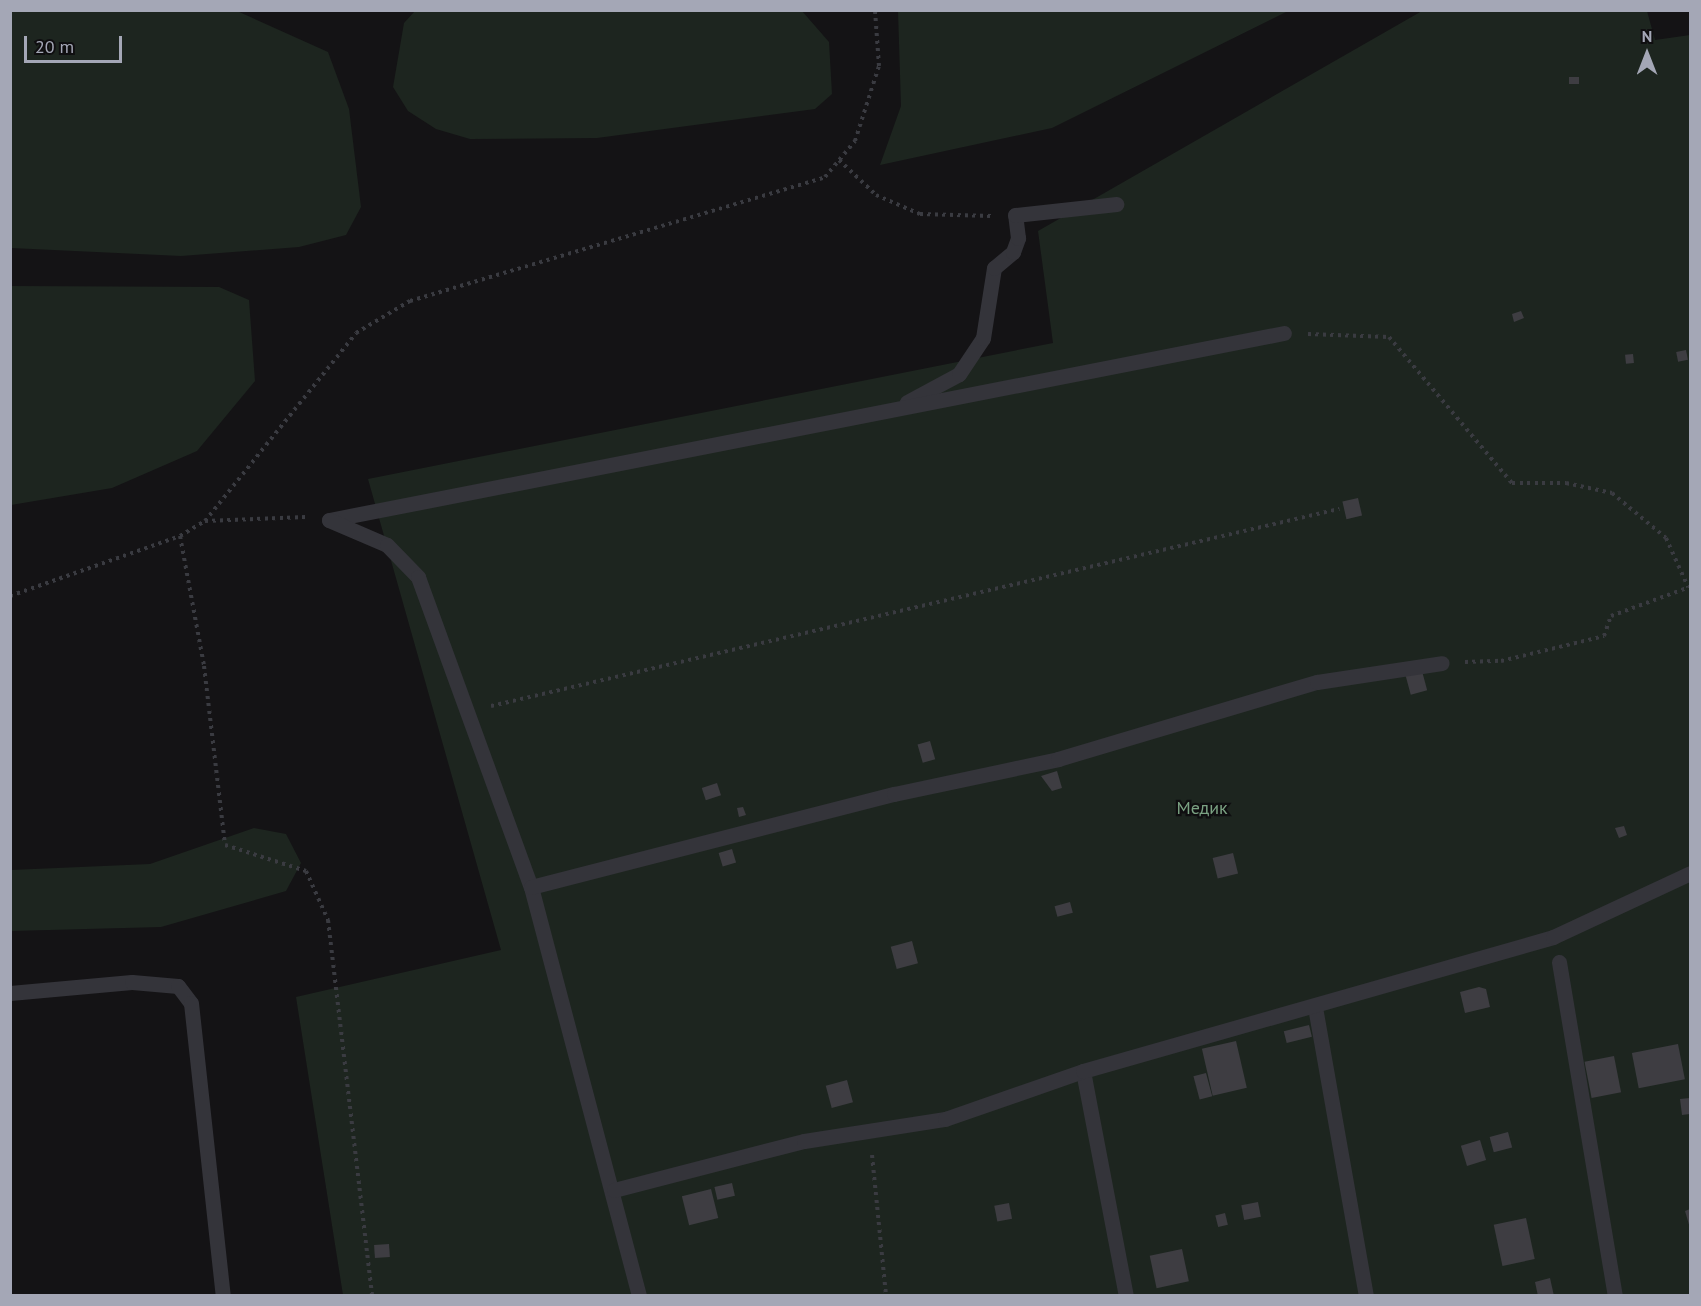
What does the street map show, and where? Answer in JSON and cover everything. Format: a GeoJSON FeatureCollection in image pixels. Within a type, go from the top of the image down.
{"type":"FeatureCollection","features":[{"type":"Feature","properties":{"kind":"lane"},"geometry":{"type":"LineString","coordinates":[[894,409],[960,374],[983,338],[994,268],[1013,252],[1018,237],[1015,215],[1116,204]]}},
{"type":"Feature","properties":{"kind":"lane"},"geometry":{"type":"LineString","coordinates":[[329,520],[1284,333]]}},
{"type":"Feature","properties":{"kind":"lane"},"geometry":{"type":"LineString","coordinates":[[329,520],[387,544],[418,577],[531,886],[614,1190],[639,1296]]}},
{"type":"Feature","properties":{"kind":"lane"},"geometry":{"type":"LineString","coordinates":[[531,886],[894,794],[1058,759],[1317,682],[1442,663]]}},
{"type":"Feature","properties":{"kind":"lane"},"geometry":{"type":"LineString","coordinates":[[614,1190],[804,1141],[945,1119],[1083,1071],[1315,1007],[1553,937],[1690,873]]}},
{"type":"Feature","properties":{"kind":"lane"},"geometry":{"type":"LineString","coordinates":[[1559,962],[1615,1296]]}},
{"type":"Feature","properties":{"kind":"lane"},"geometry":{"type":"LineString","coordinates":[[10,993],[132,982],[178,986],[192,1003],[222,1296]]}},
{"type":"Feature","properties":{"kind":"lane"},"geometry":{"type":"LineString","coordinates":[[1315,1007],[1365,1296]]}},
{"type":"Feature","properties":{"kind":"lane"},"geometry":{"type":"LineString","coordinates":[[1083,1071],[1126,1296]]}},
{"type":"Feature","properties":{"kind":"path"},"geometry":{"type":"LineString","coordinates":[[10,596],[180,536],[205,521],[356,333],[410,301],[736,207],[825,177],[855,141],[879,66],[875,10]]}},
{"type":"Feature","properties":{"kind":"path"},"geometry":{"type":"LineString","coordinates":[[839,160],[876,195],[920,214],[1015,215]]}},
{"type":"Feature","properties":{"kind":"path"},"geometry":{"type":"LineString","coordinates":[[1284,333],[1389,337],[1512,483],[1566,483],[1612,493],[1666,537],[1689,587],[1611,616],[1604,636],[1501,661],[1442,663]]}},
{"type":"Feature","properties":{"kind":"path"},"geometry":{"type":"LineString","coordinates":[[467,712],[1339,509]]}},
{"type":"Feature","properties":{"kind":"path"},"geometry":{"type":"LineString","coordinates":[[205,521],[284,514],[329,520]]}},
{"type":"Feature","properties":{"kind":"path"},"geometry":{"type":"LineString","coordinates":[[180,536],[204,666],[225,844],[306,872],[328,920],[372,1296]]}},
{"type":"Feature","properties":{"kind":"path"},"geometry":{"type":"LineString","coordinates":[[869,1131],[886,1296]]}},
{"type":"Feature","properties":{"kind":"green space"},"geometry":{"type":"Polygon","coordinates":[[[11,10],[237,11],[328,52],[349,109],[361,207],[346,235],[299,247],[181,256],[11,248],[11,10]]]}},
{"type":"Feature","properties":{"kind":"green space"},"geometry":{"type":"Polygon","coordinates":[[[898,10],[1288,11],[1052,128],[880,165],[901,106],[898,10]]]}},
{"type":"Feature","properties":{"kind":"green space"},"geometry":{"type":"Polygon","coordinates":[[[415,11],[802,11],[829,42],[832,94],[815,109],[597,138],[470,139],[436,129],[408,111],[393,87],[404,23],[415,11]]]}},
{"type":"Feature","properties":{"kind":"green space","name":"Медик"},"geometry":{"type":"Polygon","coordinates":[[[1422,11],[1647,11],[1655,40],[1690,35],[1690,1295],[343,1295],[296,997],[501,950],[368,479],[1053,343],[1038,231],[1422,11]]]}},
{"type":"Feature","properties":{"kind":"green space"},"geometry":{"type":"Polygon","coordinates":[[[11,286],[219,287],[249,300],[255,381],[197,451],[112,488],[11,505],[11,286]]]}},
{"type":"Feature","properties":{"kind":"green space"},"geometry":{"type":"Polygon","coordinates":[[[254,828],[286,834],[301,863],[286,891],[161,927],[11,931],[11,870],[150,864],[254,828]]]}},
{"type":"Feature","properties":{"kind":"building"},"geometry":{"type":"Polygon","coordinates":[[[1569,77],[1579,77],[1579,84],[1569,84],[1569,77]]]}},
{"type":"Feature","properties":{"kind":"building"},"geometry":{"type":"Polygon","coordinates":[[[1521,311],[1524,318],[1514,322],[1512,314],[1521,311]]]}},
{"type":"Feature","properties":{"kind":"building"},"geometry":{"type":"Polygon","coordinates":[[[1686,350],[1688,360],[1678,362],[1676,352],[1686,350]]]}},
{"type":"Feature","properties":{"kind":"building"},"geometry":{"type":"Polygon","coordinates":[[[1633,354],[1634,363],[1626,364],[1625,355],[1633,354]]]}},
{"type":"Feature","properties":{"kind":"building"},"geometry":{"type":"Polygon","coordinates":[[[1358,498],[1362,516],[1346,519],[1342,502],[1358,498]]]}},
{"type":"Feature","properties":{"kind":"building"},"geometry":{"type":"Polygon","coordinates":[[[1422,671],[1427,690],[1411,695],[1406,675],[1422,671]]]}},
{"type":"Feature","properties":{"kind":"building"},"geometry":{"type":"Polygon","coordinates":[[[930,741],[935,759],[923,763],[918,745],[930,741]]]}},
{"type":"Feature","properties":{"kind":"building"},"geometry":{"type":"Polygon","coordinates":[[[1057,771],[1062,788],[1052,791],[1041,776],[1057,771]]]}},
{"type":"Feature","properties":{"kind":"building"},"geometry":{"type":"Polygon","coordinates":[[[717,783],[721,795],[706,800],[702,788],[717,783]]]}},
{"type":"Feature","properties":{"kind":"building"},"geometry":{"type":"Polygon","coordinates":[[[743,807],[746,815],[739,817],[737,808],[743,807]]]}},
{"type":"Feature","properties":{"kind":"building"},"geometry":{"type":"Polygon","coordinates":[[[1624,826],[1627,835],[1619,838],[1615,828],[1624,826]]]}},
{"type":"Feature","properties":{"kind":"building"},"geometry":{"type":"Polygon","coordinates":[[[732,849],[736,862],[723,866],[719,853],[732,849]]]}},
{"type":"Feature","properties":{"kind":"building"},"geometry":{"type":"Polygon","coordinates":[[[1233,853],[1238,873],[1218,878],[1213,858],[1233,853]]]}},
{"type":"Feature","properties":{"kind":"building"},"geometry":{"type":"Polygon","coordinates":[[[1070,902],[1073,913],[1057,917],[1055,906],[1070,902]]]}},
{"type":"Feature","properties":{"kind":"building"},"geometry":{"type":"Polygon","coordinates":[[[912,941],[918,963],[897,969],[891,947],[912,941]]]}},
{"type":"Feature","properties":{"kind":"building"},"geometry":{"type":"Polygon","coordinates":[[[1479,987],[1486,989],[1490,1007],[1465,1013],[1460,992],[1479,987]]]}},
{"type":"Feature","properties":{"kind":"building"},"geometry":{"type":"Polygon","coordinates":[[[1309,1025],[1312,1037],[1287,1043],[1284,1031],[1309,1025]]]}},
{"type":"Feature","properties":{"kind":"building"},"geometry":{"type":"Polygon","coordinates":[[[1236,1041],[1247,1088],[1213,1096],[1202,1049],[1236,1041]]]}},
{"type":"Feature","properties":{"kind":"building"},"geometry":{"type":"Polygon","coordinates":[[[1678,1044],[1685,1079],[1639,1088],[1632,1053],[1678,1044]]]}},
{"type":"Feature","properties":{"kind":"building"},"geometry":{"type":"Polygon","coordinates":[[[1614,1056],[1621,1092],[1592,1098],[1585,1062],[1614,1056]]]}},
{"type":"Feature","properties":{"kind":"building"},"geometry":{"type":"Polygon","coordinates":[[[1206,1073],[1212,1096],[1200,1100],[1193,1076],[1206,1073]]]}},
{"type":"Feature","properties":{"kind":"building"},"geometry":{"type":"Polygon","coordinates":[[[847,1080],[853,1102],[832,1108],[826,1086],[847,1080]]]}},
{"type":"Feature","properties":{"kind":"building"},"geometry":{"type":"Polygon","coordinates":[[[1690,1098],[1690,1114],[1682,1115],[1680,1099],[1690,1098]]]}},
{"type":"Feature","properties":{"kind":"building"},"geometry":{"type":"Polygon","coordinates":[[[1508,1132],[1512,1147],[1494,1152],[1490,1137],[1508,1132]]]}},
{"type":"Feature","properties":{"kind":"building"},"geometry":{"type":"Polygon","coordinates":[[[1480,1140],[1486,1160],[1467,1166],[1461,1146],[1480,1140]]]}},
{"type":"Feature","properties":{"kind":"building"},"geometry":{"type":"Polygon","coordinates":[[[732,1183],[735,1196],[717,1200],[714,1187],[732,1183]]]}},
{"type":"Feature","properties":{"kind":"building"},"geometry":{"type":"Polygon","coordinates":[[[711,1189],[718,1218],[689,1225],[682,1196],[711,1189]]]}},
{"type":"Feature","properties":{"kind":"building"},"geometry":{"type":"Polygon","coordinates":[[[1258,1202],[1261,1217],[1244,1220],[1241,1205],[1258,1202]]]}},
{"type":"Feature","properties":{"kind":"building"},"geometry":{"type":"Polygon","coordinates":[[[1009,1203],[1012,1219],[997,1222],[994,1206],[1009,1203]]]}},
{"type":"Feature","properties":{"kind":"building"},"geometry":{"type":"Polygon","coordinates":[[[1690,1209],[1690,1228],[1685,1211],[1690,1209]]]}},
{"type":"Feature","properties":{"kind":"building"},"geometry":{"type":"Polygon","coordinates":[[[1225,1213],[1228,1225],[1218,1227],[1215,1215],[1225,1213]]]}},
{"type":"Feature","properties":{"kind":"building"},"geometry":{"type":"Polygon","coordinates":[[[1526,1218],[1535,1259],[1502,1266],[1494,1225],[1526,1218]]]}},
{"type":"Feature","properties":{"kind":"building"},"geometry":{"type":"Polygon","coordinates":[[[389,1244],[390,1257],[375,1258],[374,1245],[389,1244]]]}},
{"type":"Feature","properties":{"kind":"building"},"geometry":{"type":"Polygon","coordinates":[[[1182,1249],[1189,1281],[1157,1288],[1150,1256],[1182,1249]]]}},
{"type":"Feature","properties":{"kind":"building"},"geometry":{"type":"Polygon","coordinates":[[[1550,1278],[1554,1296],[1538,1296],[1535,1282],[1550,1278]]]}}]}
